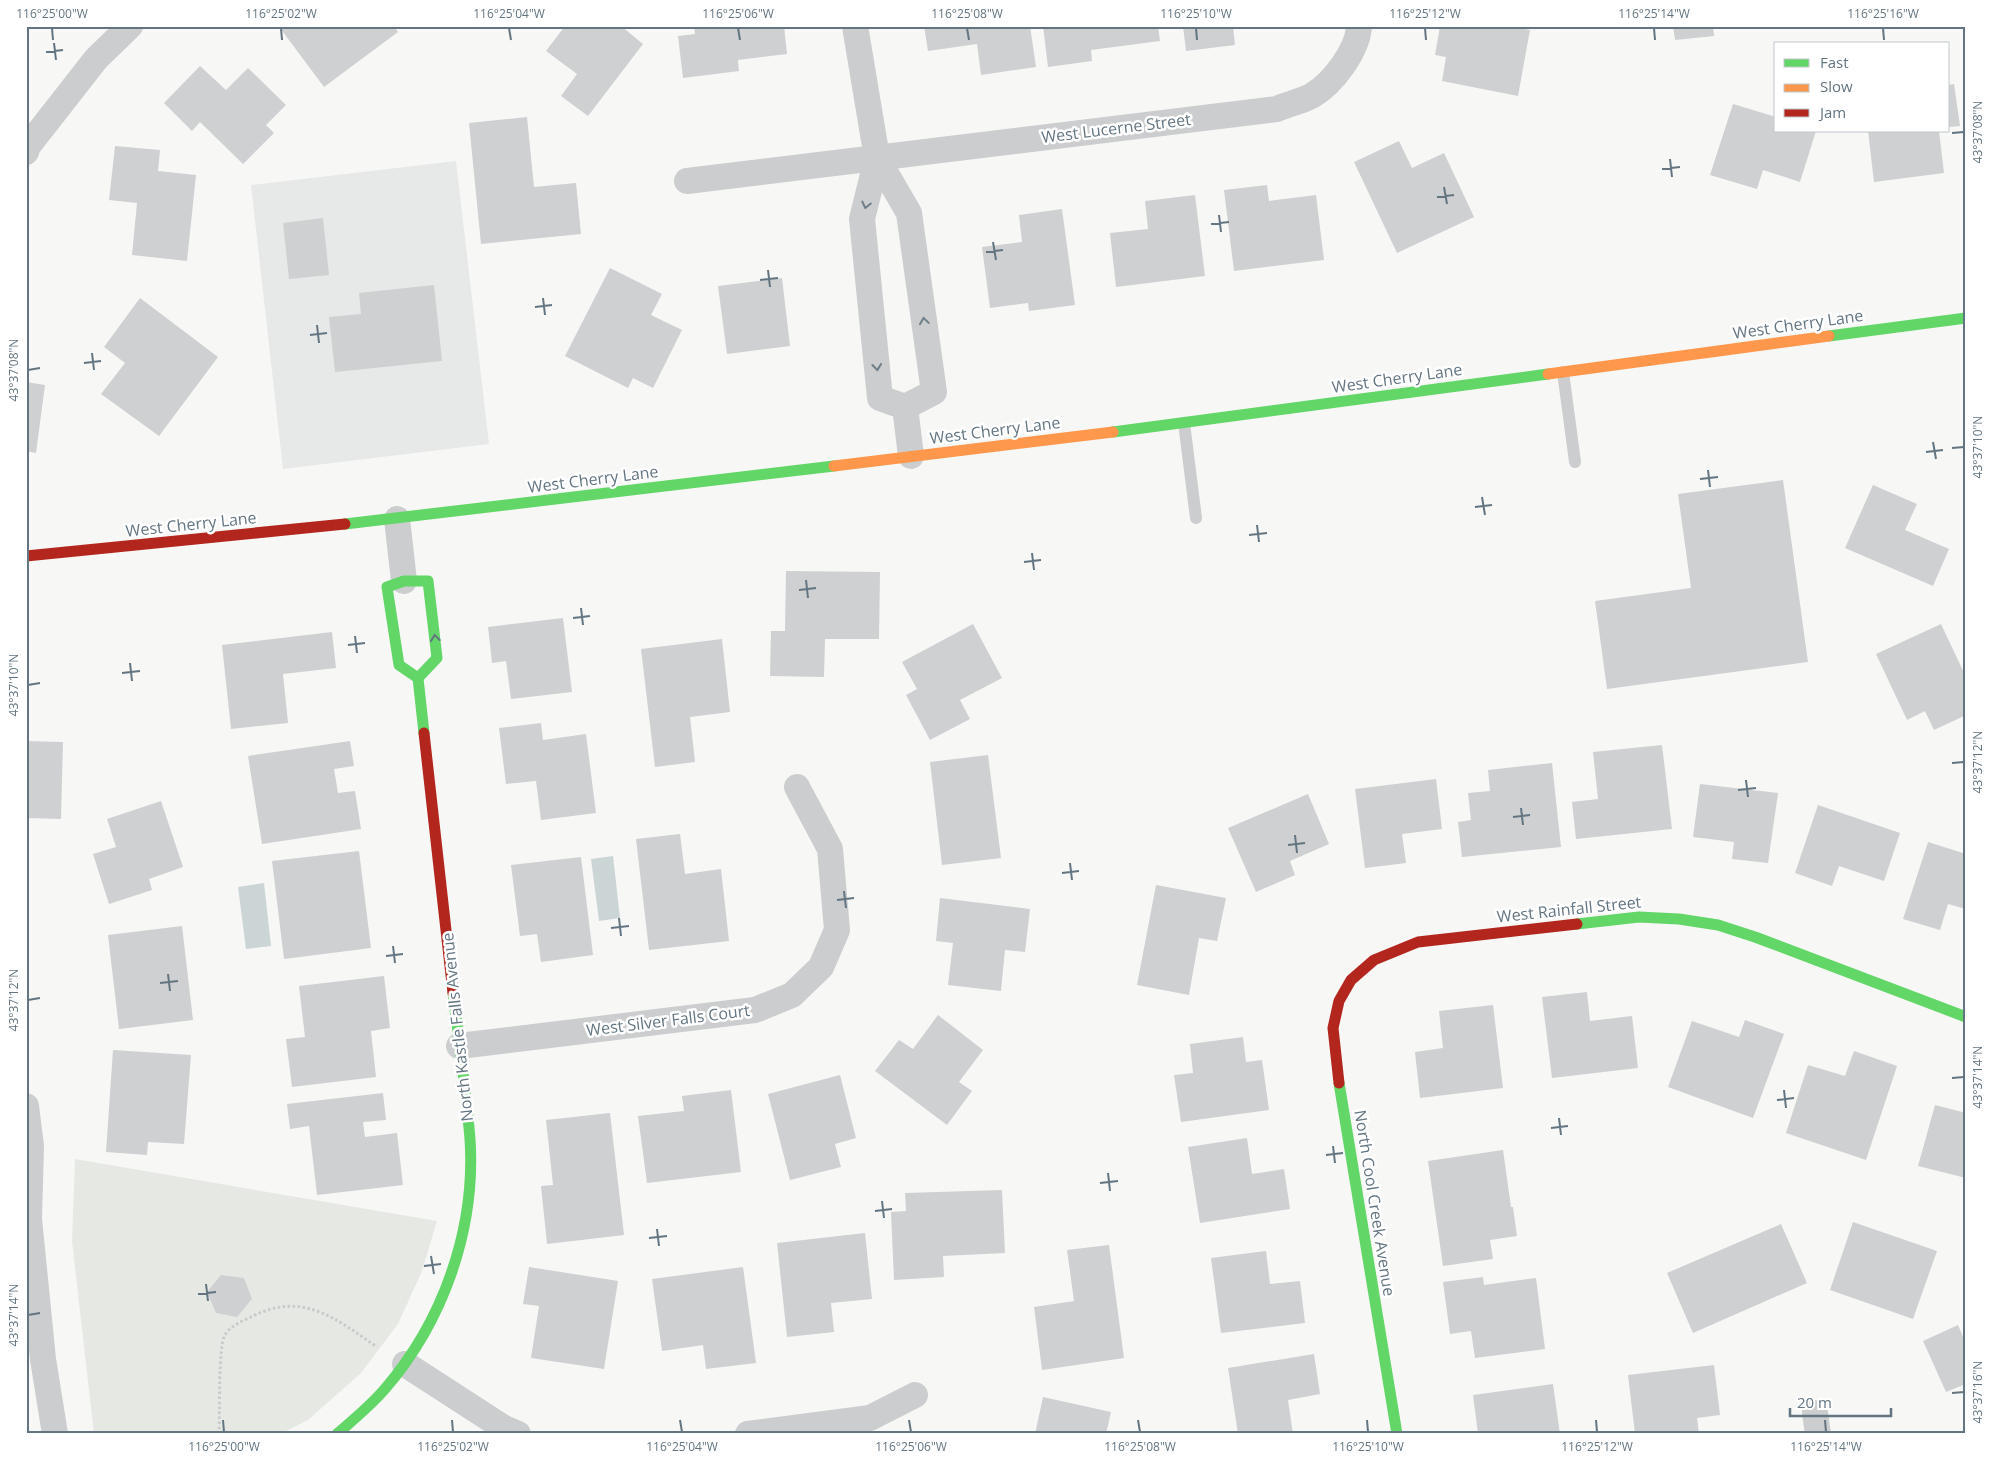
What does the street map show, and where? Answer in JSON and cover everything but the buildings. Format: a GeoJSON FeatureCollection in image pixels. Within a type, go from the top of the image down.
{"type":"FeatureCollection","features":[{"type":"Feature","properties":{"kind":"street"},"geometry":{"type":"LineString","coordinates":[[26,152],[28,146],[96,59],[130,26]]}},
{"type":"Feature","properties":{"kind":"street"},"geometry":{"type":"LineString","coordinates":[[855,26],[877,158],[909,213],[934,392],[906,407],[880,398],[862,219],[877,158]]}},
{"type":"Feature","properties":{"kind":"street","name":"West Lucerne Street"},"geometry":{"type":"LineString","coordinates":[[687,181],[1277,109],[1313,95],[1342,68],[1359,33],[1359,26]]}},
{"type":"Feature","properties":{"kind":"street","name":"West Cherry Lane"},"geometry":{"type":"LineString","coordinates":[[26,556],[397,519],[1184,423],[1966,318]]}},
{"type":"Feature","properties":{"kind":"street"},"geometry":{"type":"LineString","coordinates":[[906,407],[912,456]]}},
{"type":"Feature","properties":{"kind":"street"},"geometry":{"type":"LineString","coordinates":[[397,519],[404,581]]}},
{"type":"Feature","properties":{"kind":"street"},"geometry":{"type":"LineString","coordinates":[[404,581],[428,581],[437,658],[418,678],[399,665],[387,587],[404,581]]}},
{"type":"Feature","properties":{"kind":"street","name":"North Kastle Falls Avenue"},"geometry":{"type":"LineString","coordinates":[[337,1434],[380,1395],[406,1364],[427,1331],[444,1294],[457,1258],[466,1219],[470,1179],[470,1140],[418,678]]}},
{"type":"Feature","properties":{"kind":"street","name":"West Silver Falls Court"},"geometry":{"type":"LineString","coordinates":[[460,1046],[755,1010],[792,996],[821,968],[837,930],[830,849],[797,787]]}},
{"type":"Feature","properties":{"kind":"street","name":"West Rainfall Street"},"geometry":{"type":"LineString","coordinates":[[1351,980],[1374,960],[1418,942],[1640,917],[1679,919],[1718,926],[1755,937],[1966,1017]]}},
{"type":"Feature","properties":{"kind":"street","name":"North Cool Creek Avenue"},"geometry":{"type":"LineString","coordinates":[[1351,980],[1339,1001],[1333,1028],[1335,1060],[1397,1434]]}},
{"type":"Feature","properties":{"kind":"street"},"geometry":{"type":"LineString","coordinates":[[26,1106],[32,1146],[29,1219],[43,1359],[55,1434]]}},
{"type":"Feature","properties":{"kind":"street"},"geometry":{"type":"LineString","coordinates":[[406,1364],[504,1428],[518,1434]]}},
{"type":"Feature","properties":{"kind":"street"},"geometry":{"type":"LineString","coordinates":[[748,1434],[870,1418],[915,1395]]}},
{"type":"Feature","properties":{"kind":"lane"},"geometry":{"type":"LineString","coordinates":[[1564,372],[1574,462]]}},
{"type":"Feature","properties":{"kind":"lane"},"geometry":{"type":"LineString","coordinates":[[1184,423],[1196,518]]}},
{"type":"Feature","properties":{"kind":"path"},"geometry":{"type":"LineString","coordinates":[[219,1434],[221,1351],[224,1335],[239,1322],[267,1309],[302,1306],[329,1315],[378,1347]]}},
{"type":"Feature","properties":{"kind":"shaded area"},"geometry":{"type":"Polygon","coordinates":[[[456,161],[489,444],[283,469],[251,185],[456,161]]]}},
{"type":"Feature","properties":{"kind":"shaded area"},"geometry":{"type":"Polygon","coordinates":[[[613,856],[620,918],[599,921],[591,859],[613,856]]]}},
{"type":"Feature","properties":{"kind":"shaded area"},"geometry":{"type":"Polygon","coordinates":[[[264,883],[271,946],[246,949],[238,887],[264,883]]]}},
{"type":"Feature","properties":{"kind":"shaded area"},"geometry":{"type":"Polygon","coordinates":[[[75,1159],[437,1221],[422,1271],[398,1324],[361,1373],[308,1420],[280,1434],[94,1434],[72,1241],[75,1159]]]}},
{"type":"Feature","properties":{"kind":"traffic: fast"},"geometry":{"type":"LineString","coordinates":[[1829,336],[1966,318]]}},
{"type":"Feature","properties":{"kind":"traffic: fast"},"geometry":{"type":"LineString","coordinates":[[1113,432],[1548,374]]}},
{"type":"Feature","properties":{"kind":"traffic: fast"},"geometry":{"type":"LineString","coordinates":[[345,524],[834,466]]}},
{"type":"Feature","properties":{"kind":"traffic: fast"},"geometry":{"type":"LineString","coordinates":[[418,678],[437,658],[428,581],[404,581],[387,587],[399,665],[418,678],[424,733]]}},
{"type":"Feature","properties":{"kind":"traffic: fast"},"geometry":{"type":"LineString","coordinates":[[1577,924],[1639,917],[1679,919],[1718,925],[1755,937],[1966,1017]]}},
{"type":"Feature","properties":{"kind":"traffic: fast"},"geometry":{"type":"LineString","coordinates":[[337,1434],[384,1390],[405,1363],[423,1335],[439,1305],[461,1240],[467,1207],[470,1139],[453,993]]}},
{"type":"Feature","properties":{"kind":"traffic: fast"},"geometry":{"type":"LineString","coordinates":[[1339,1083],[1397,1434]]}},
{"type":"Feature","properties":{"kind":"traffic: slow"},"geometry":{"type":"LineString","coordinates":[[1548,374],[1829,336]]}},
{"type":"Feature","properties":{"kind":"traffic: slow"},"geometry":{"type":"LineString","coordinates":[[834,466],[1113,432]]}},
{"type":"Feature","properties":{"kind":"traffic: jam"},"geometry":{"type":"LineString","coordinates":[[26,556],[345,524]]}},
{"type":"Feature","properties":{"kind":"traffic: jam"},"geometry":{"type":"LineString","coordinates":[[424,733],[453,993]]}},
{"type":"Feature","properties":{"kind":"traffic: jam"},"geometry":{"type":"LineString","coordinates":[[1339,1083],[1333,1028],[1339,1001],[1351,980],[1374,960],[1418,942],[1577,924]]}}]}
